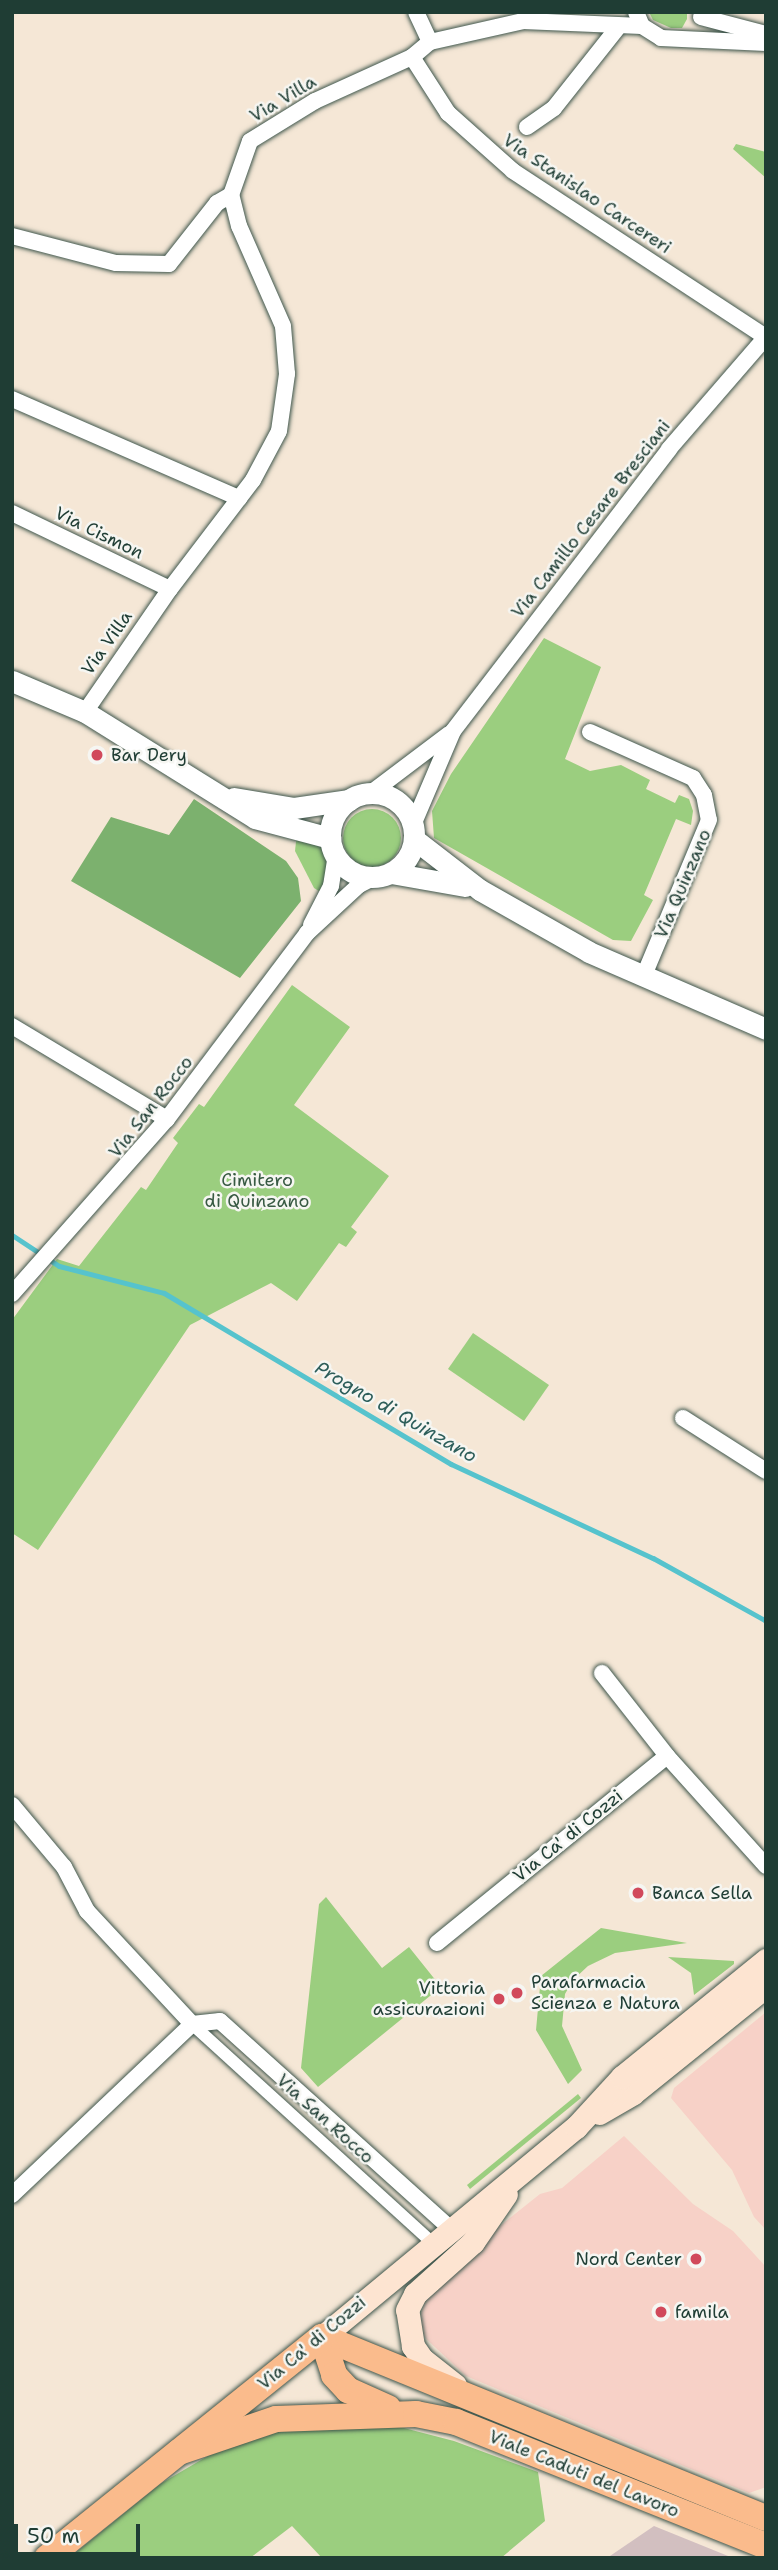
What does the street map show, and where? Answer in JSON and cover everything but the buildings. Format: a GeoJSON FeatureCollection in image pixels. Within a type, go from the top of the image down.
{"type":"FeatureCollection","features":[{"type":"Feature","properties":{"kind":"main road","name":"Via Ca' di Cozzi"},"geometry":{"type":"LineString","coordinates":[[47,2558],[322,2337],[576,2127],[622,2077],[766,1960]]}},
{"type":"Feature","properties":{"kind":"main road","name":"Via Ca' di Cozzi"},"geometry":{"type":"LineString","coordinates":[[576,2127],[633,2093],[766,1986]]}},
{"type":"Feature","properties":{"kind":"main road","name":"Viale Caduti del Lavoro"},"geometry":{"type":"LineString","coordinates":[[486,2406],[422,2359],[407,2328],[407,2310],[415,2294],[473,2242],[522,2171]]}},
{"type":"Feature","properties":{"kind":"main road","name":"Viale Caduti del Lavoro"},"geometry":{"type":"LineString","coordinates":[[322,2337],[766,2518]]}},
{"type":"Feature","properties":{"kind":"main road","name":"Viale Caduti del Lavoro"},"geometry":{"type":"LineString","coordinates":[[322,2337],[327,2360],[348,2390],[400,2412],[456,2422],[766,2546]]}},
{"type":"Feature","properties":{"kind":"main road","name":"Viale Caduti del Lavoro"},"geometry":{"type":"LineString","coordinates":[[179,2452],[276,2419],[400,2412]]}},
{"type":"Feature","properties":{"kind":"street"},"geometry":{"type":"LineString","coordinates":[[416,12],[430,42]]}},
{"type":"Feature","properties":{"kind":"street"},"geometry":{"type":"LineString","coordinates":[[689,39],[700,14],[766,34]]}},
{"type":"Feature","properties":{"kind":"street","name":"Via Villa"},"geometry":{"type":"LineString","coordinates":[[85,712],[170,589],[239,498],[279,431],[287,374],[283,326],[239,226],[231,195],[250,141],[315,101],[412,57],[430,42],[523,21],[619,26],[639,19],[661,38],[766,43]]}},
{"type":"Feature","properties":{"kind":"street"},"geometry":{"type":"LineString","coordinates":[[527,127],[554,108],[619,26]]}},
{"type":"Feature","properties":{"kind":"street","name":"Via Stanislao Carcereri"},"geometry":{"type":"LineString","coordinates":[[412,57],[448,113],[513,171],[766,337]]}},
{"type":"Feature","properties":{"kind":"street"},"geometry":{"type":"LineString","coordinates":[[20,239],[116,264],[169,264],[217,203],[231,195]]}},
{"type":"Feature","properties":{"kind":"street","name":"Via Camillo Cesare Bresciani"},"geometry":{"type":"LineString","coordinates":[[370,793],[453,731],[669,449],[766,337]]}},
{"type":"Feature","properties":{"kind":"street"},"geometry":{"type":"LineString","coordinates":[[12,399],[239,498]]}},
{"type":"Feature","properties":{"kind":"street","name":"Via Cismon"},"geometry":{"type":"LineString","coordinates":[[12,513],[170,589]]}},
{"type":"Feature","properties":{"kind":"street"},"geometry":{"type":"LineString","coordinates":[[12,681],[85,712],[255,818],[333,847],[357,875],[383,875],[480,890]]}},
{"type":"Feature","properties":{"kind":"street","name":"Via Camillo Cesare Bresciani"},"geometry":{"type":"LineString","coordinates":[[414,832],[453,731]]}},
{"type":"Feature","properties":{"kind":"street","name":"Via Quinzano"},"geometry":{"type":"LineString","coordinates":[[590,732],[693,778],[704,795],[709,820],[643,978]]}},
{"type":"Feature","properties":{"kind":"street"},"geometry":{"type":"LineString","coordinates":[[212,792],[294,808],[349,800],[370,793],[396,801],[414,832],[480,890],[643,978],[766,1029]]}},
{"type":"Feature","properties":{"kind":"street"},"geometry":{"type":"LineString","coordinates":[[333,847],[335,815],[349,800]]}},
{"type":"Feature","properties":{"kind":"street"},"geometry":{"type":"LineString","coordinates":[[383,875],[410,854],[414,832]]}},
{"type":"Feature","properties":{"kind":"street","name":"Via San Rocco"},"geometry":{"type":"LineString","coordinates":[[12,1294],[51,1247],[107,1192],[167,1119],[307,933],[331,886],[333,847]]}},
{"type":"Feature","properties":{"kind":"street","name":"Via San Rocco"},"geometry":{"type":"LineString","coordinates":[[307,933],[359,885],[383,875]]}},
{"type":"Feature","properties":{"kind":"street"},"geometry":{"type":"LineString","coordinates":[[12,1026],[167,1119]]}},
{"type":"Feature","properties":{"kind":"street"},"geometry":{"type":"LineString","coordinates":[[683,1418],[766,1471]]}},
{"type":"Feature","properties":{"kind":"street"},"geometry":{"type":"LineString","coordinates":[[601,1673],[667,1756],[766,1867]]}},
{"type":"Feature","properties":{"kind":"street","name":"Via Ca' di Cozzi"},"geometry":{"type":"LineString","coordinates":[[437,1943],[667,1756]]}},
{"type":"Feature","properties":{"kind":"street","name":"Via San Rocco"},"geometry":{"type":"LineString","coordinates":[[12,1805],[64,1867],[87,1911],[192,2024],[442,2236]]}},
{"type":"Feature","properties":{"kind":"street"},"geometry":{"type":"LineString","coordinates":[[12,2195],[192,2024],[220,2021],[430,2209],[442,2236]]}},
{"type":"Feature","properties":{"kind":"shaded area"},"geometry":{"type":"Polygon","coordinates":[[[766,2012],[766,2230],[754,2217],[732,2170],[671,2098],[674,2088],[766,2012]]]}},
{"type":"Feature","properties":{"kind":"shaded area"},"geometry":{"type":"Polygon","coordinates":[[[624,2136],[693,2204],[733,2231],[766,2267],[766,2487],[749,2493],[466,2376],[422,2335],[421,2313],[432,2280],[540,2194],[562,2188],[624,2136]]]}},
{"type":"Feature","properties":{"kind":"shaded area"},"geometry":{"type":"Polygon","coordinates":[[[654,2526],[733,2558],[607,2558],[654,2526]]]}},
{"type":"Feature","properties":{"kind":"green space"},"geometry":{"type":"Polygon","coordinates":[[[649,12],[687,12],[687,19],[682,28],[671,28],[653,20],[649,12]]]}},
{"type":"Feature","properties":{"kind":"green space"},"geometry":{"type":"Polygon","coordinates":[[[736,144],[766,152],[766,178],[733,149],[736,144]]]}},
{"type":"Feature","properties":{"kind":"green space"},"geometry":{"type":"Polygon","coordinates":[[[544,638],[601,667],[565,759],[590,771],[621,765],[650,780],[646,789],[675,803],[679,795],[689,799],[693,811],[691,825],[676,819],[644,895],[653,900],[631,941],[613,940],[434,838],[432,811],[451,774],[544,638]]]}},
{"type":"Feature","properties":{"kind":"green space"},"geometry":{"type":"Polygon","coordinates":[[[194,799],[286,861],[298,878],[301,901],[240,978],[71,881],[111,817],[169,835],[194,799]]]}},
{"type":"Feature","properties":{"kind":"green space"},"geometry":{"type":"Polygon","coordinates":[[[372,809],[393,817],[401,838],[393,859],[372,867],[351,859],[343,838],[351,817],[372,809]]]}},
{"type":"Feature","properties":{"kind":"green space"},"geometry":{"type":"Polygon","coordinates":[[[297,833],[324,848],[328,858],[322,893],[314,888],[295,851],[297,833]]]}},
{"type":"Feature","properties":{"kind":"green space","name":"Cimitero di Quinzano"},"geometry":{"type":"Polygon","coordinates":[[[292,985],[350,1027],[294,1105],[389,1176],[351,1227],[357,1232],[346,1247],[339,1243],[297,1301],[271,1283],[190,1325],[38,1550],[12,1533],[12,1320],[57,1259],[79,1266],[141,1187],[146,1190],[178,1143],[173,1138],[199,1104],[204,1107],[292,985]]]}},
{"type":"Feature","properties":{"kind":"green space"},"geometry":{"type":"Polygon","coordinates":[[[473,1333],[549,1385],[524,1421],[448,1369],[473,1333]]]}},
{"type":"Feature","properties":{"kind":"green space"},"geometry":{"type":"Polygon","coordinates":[[[326,1897],[382,1968],[409,1947],[441,1987],[318,2087],[301,2068],[319,1904],[326,1897]]]}},
{"type":"Feature","properties":{"kind":"green space"},"geometry":{"type":"Polygon","coordinates":[[[601,1928],[687,1943],[615,1953],[588,1966],[573,1980],[565,1994],[562,2026],[582,2070],[568,2084],[536,2030],[541,1976],[601,1928]]]}},
{"type":"Feature","properties":{"kind":"green space"},"geometry":{"type":"Polygon","coordinates":[[[668,1957],[734,1961],[734,1964],[694,1995],[691,1973],[668,1957]]]}},
{"type":"Feature","properties":{"kind":"green space"},"geometry":{"type":"Polygon","coordinates":[[[578,2094],[581,2098],[470,2189],[467,2185],[578,2094]]]}},
{"type":"Feature","properties":{"kind":"green space"},"geometry":{"type":"Polygon","coordinates":[[[377,2421],[454,2441],[538,2472],[545,2521],[501,2558],[322,2558],[292,2526],[250,2558],[69,2558],[160,2484],[247,2433],[377,2421]]]}},
{"type":"Feature","properties":{"kind":"waterway","name":"Progno di Quinzano"},"geometry":{"type":"LineString","coordinates":[[12,1235],[59,1266],[164,1293],[451,1464],[653,1558],[766,1621]]}},
{"type":"Feature","properties":{"kind":"place","name":"Bar Dery"},"geometry":{"type":"Point","coordinates":[97,755]}},
{"type":"Feature","properties":{"kind":"place","name":"Banca Sella"},"geometry":{"type":"Point","coordinates":[638,1893]}},
{"type":"Feature","properties":{"kind":"place","name":"Parafarmacia Scienza e Natura"},"geometry":{"type":"Point","coordinates":[517,1993]}},
{"type":"Feature","properties":{"kind":"place","name":"Vittoria assicurazioni"},"geometry":{"type":"Point","coordinates":[499,1999]}},
{"type":"Feature","properties":{"kind":"place","name":"Nord Center"},"geometry":{"type":"Point","coordinates":[696,2259]}},
{"type":"Feature","properties":{"kind":"place","name":"famila"},"geometry":{"type":"Point","coordinates":[661,2312]}}]}
